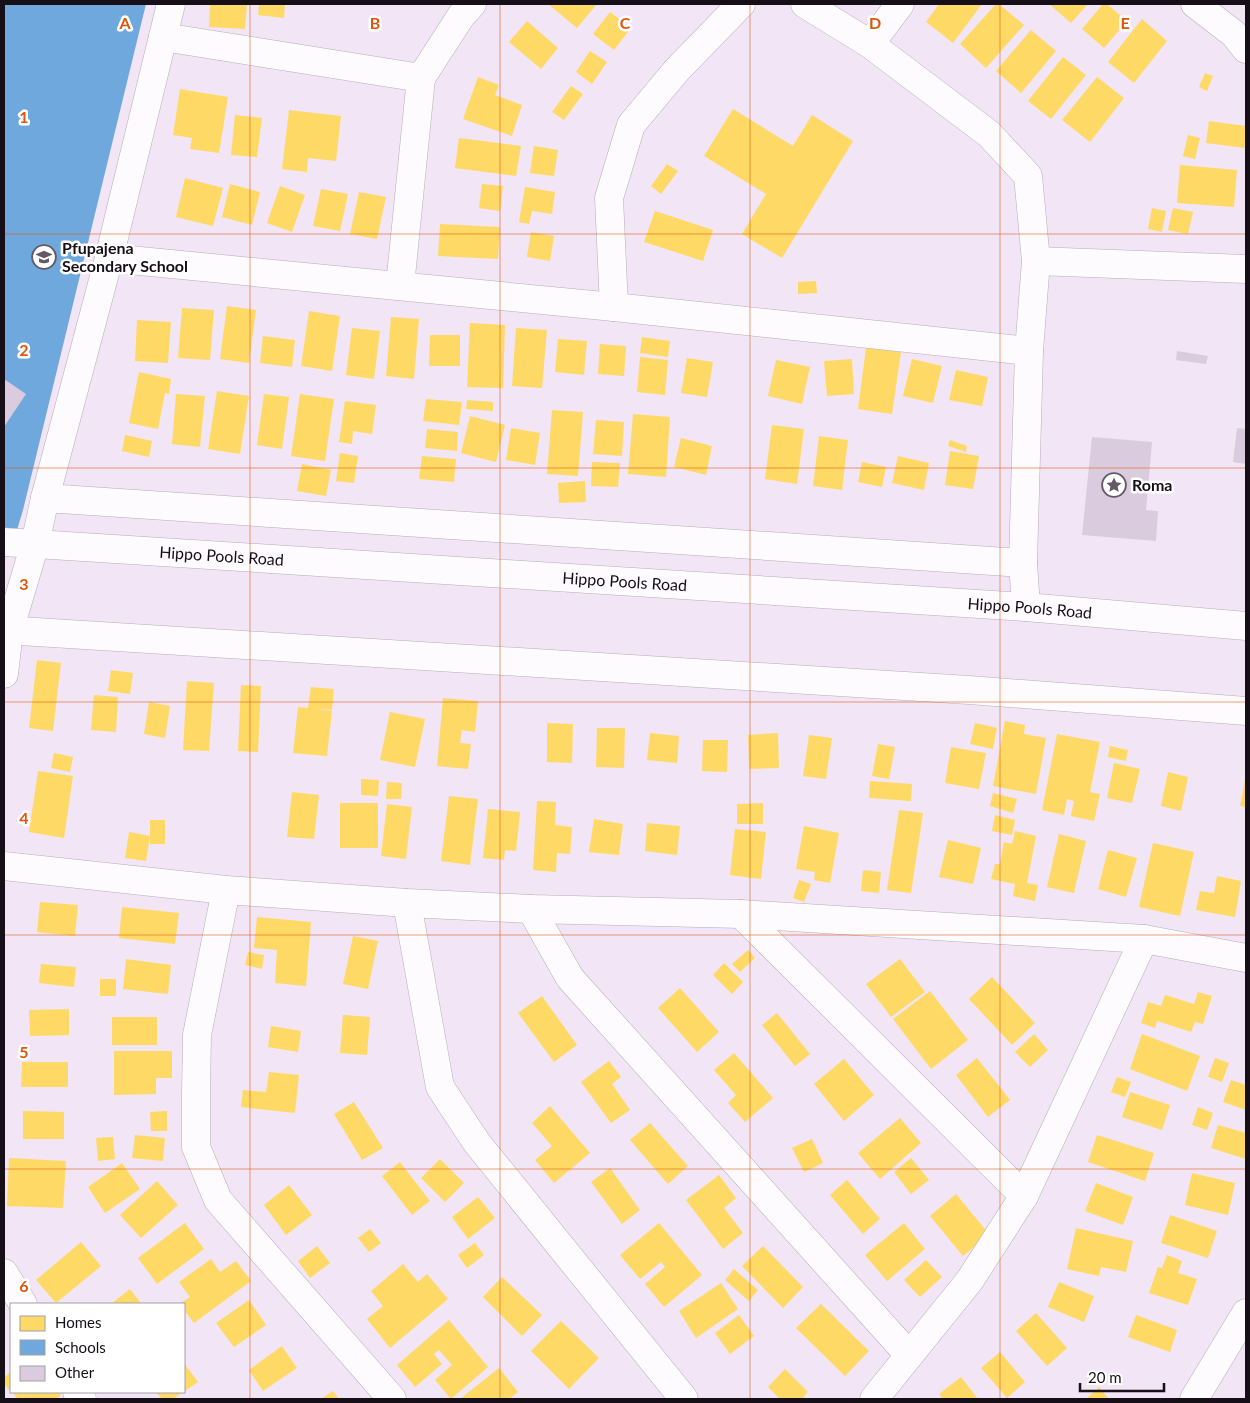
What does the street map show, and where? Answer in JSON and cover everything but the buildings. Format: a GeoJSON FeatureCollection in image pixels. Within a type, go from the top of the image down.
{"type":"FeatureCollection","features":[{"type":"Feature","properties":{"kind":"street"},"geometry":{"type":"LineString","coordinates":[[4,674],[6,630],[35,544],[45,498],[110,258],[171,4]]}},
{"type":"Feature","properties":{"kind":"street"},"geometry":{"type":"LineString","coordinates":[[400,286],[421,78],[460,16],[472,4]]}},
{"type":"Feature","properties":{"kind":"street"},"geometry":{"type":"LineString","coordinates":[[614,307],[609,198],[631,125],[676,70],[740,4]]}},
{"type":"Feature","properties":{"kind":"street"},"geometry":{"type":"LineString","coordinates":[[805,4],[870,44],[989,134],[1028,176],[1036,260],[1029,351],[1023,563],[1026,608]]}},
{"type":"Feature","properties":{"kind":"street"},"geometry":{"type":"LineString","coordinates":[[870,44],[900,4]]}},
{"type":"Feature","properties":{"kind":"street"},"geometry":{"type":"LineString","coordinates":[[1195,4],[1234,34],[1246,49]]}},
{"type":"Feature","properties":{"kind":"street"},"geometry":{"type":"LineString","coordinates":[[162,37],[421,78]]}},
{"type":"Feature","properties":{"kind":"street"},"geometry":{"type":"LineString","coordinates":[[110,258],[614,307],[1029,351]]}},
{"type":"Feature","properties":{"kind":"street"},"geometry":{"type":"LineString","coordinates":[[1036,260],[1246,269]]}},
{"type":"Feature","properties":{"kind":"street"},"geometry":{"type":"LineString","coordinates":[[45,498],[1023,563]]}},
{"type":"Feature","properties":{"kind":"street","name":"Hippo Pools Road"},"geometry":{"type":"LineString","coordinates":[[4,542],[1026,608],[1246,626]]}},
{"type":"Feature","properties":{"kind":"street"},"geometry":{"type":"LineString","coordinates":[[6,630],[969,690],[1246,711]]}},
{"type":"Feature","properties":{"kind":"street"},"geometry":{"type":"LineString","coordinates":[[4,866],[226,890],[406,902],[531,909],[741,914],[1144,939],[1246,958]]}},
{"type":"Feature","properties":{"kind":"street"},"geometry":{"type":"LineString","coordinates":[[226,890],[197,1035],[196,1147],[218,1200],[392,1399]]}},
{"type":"Feature","properties":{"kind":"street"},"geometry":{"type":"LineString","coordinates":[[406,902],[440,1087],[477,1143],[684,1399]]}},
{"type":"Feature","properties":{"kind":"street"},"geometry":{"type":"LineString","coordinates":[[531,909],[570,978],[909,1355]]}},
{"type":"Feature","properties":{"kind":"street"},"geometry":{"type":"LineString","coordinates":[[741,914],[1024,1196]]}},
{"type":"Feature","properties":{"kind":"street"},"geometry":{"type":"LineString","coordinates":[[874,1399],[970,1280],[1024,1196],[1144,939]]}},
{"type":"Feature","properties":{"kind":"street"},"geometry":{"type":"LineString","coordinates":[[4,1273],[22,1303]]}},
{"type":"Feature","properties":{"kind":"street"},"geometry":{"type":"LineString","coordinates":[[1194,1399],[1246,1313]]}},
{"type":"Feature","properties":{"kind":"place","name":"Pfupajena Secondary School"},"geometry":{"type":"Point","coordinates":[44,257]}},
{"type":"Feature","properties":{"kind":"place","name":"Roma"},"geometry":{"type":"Point","coordinates":[1114,485]}}]}
